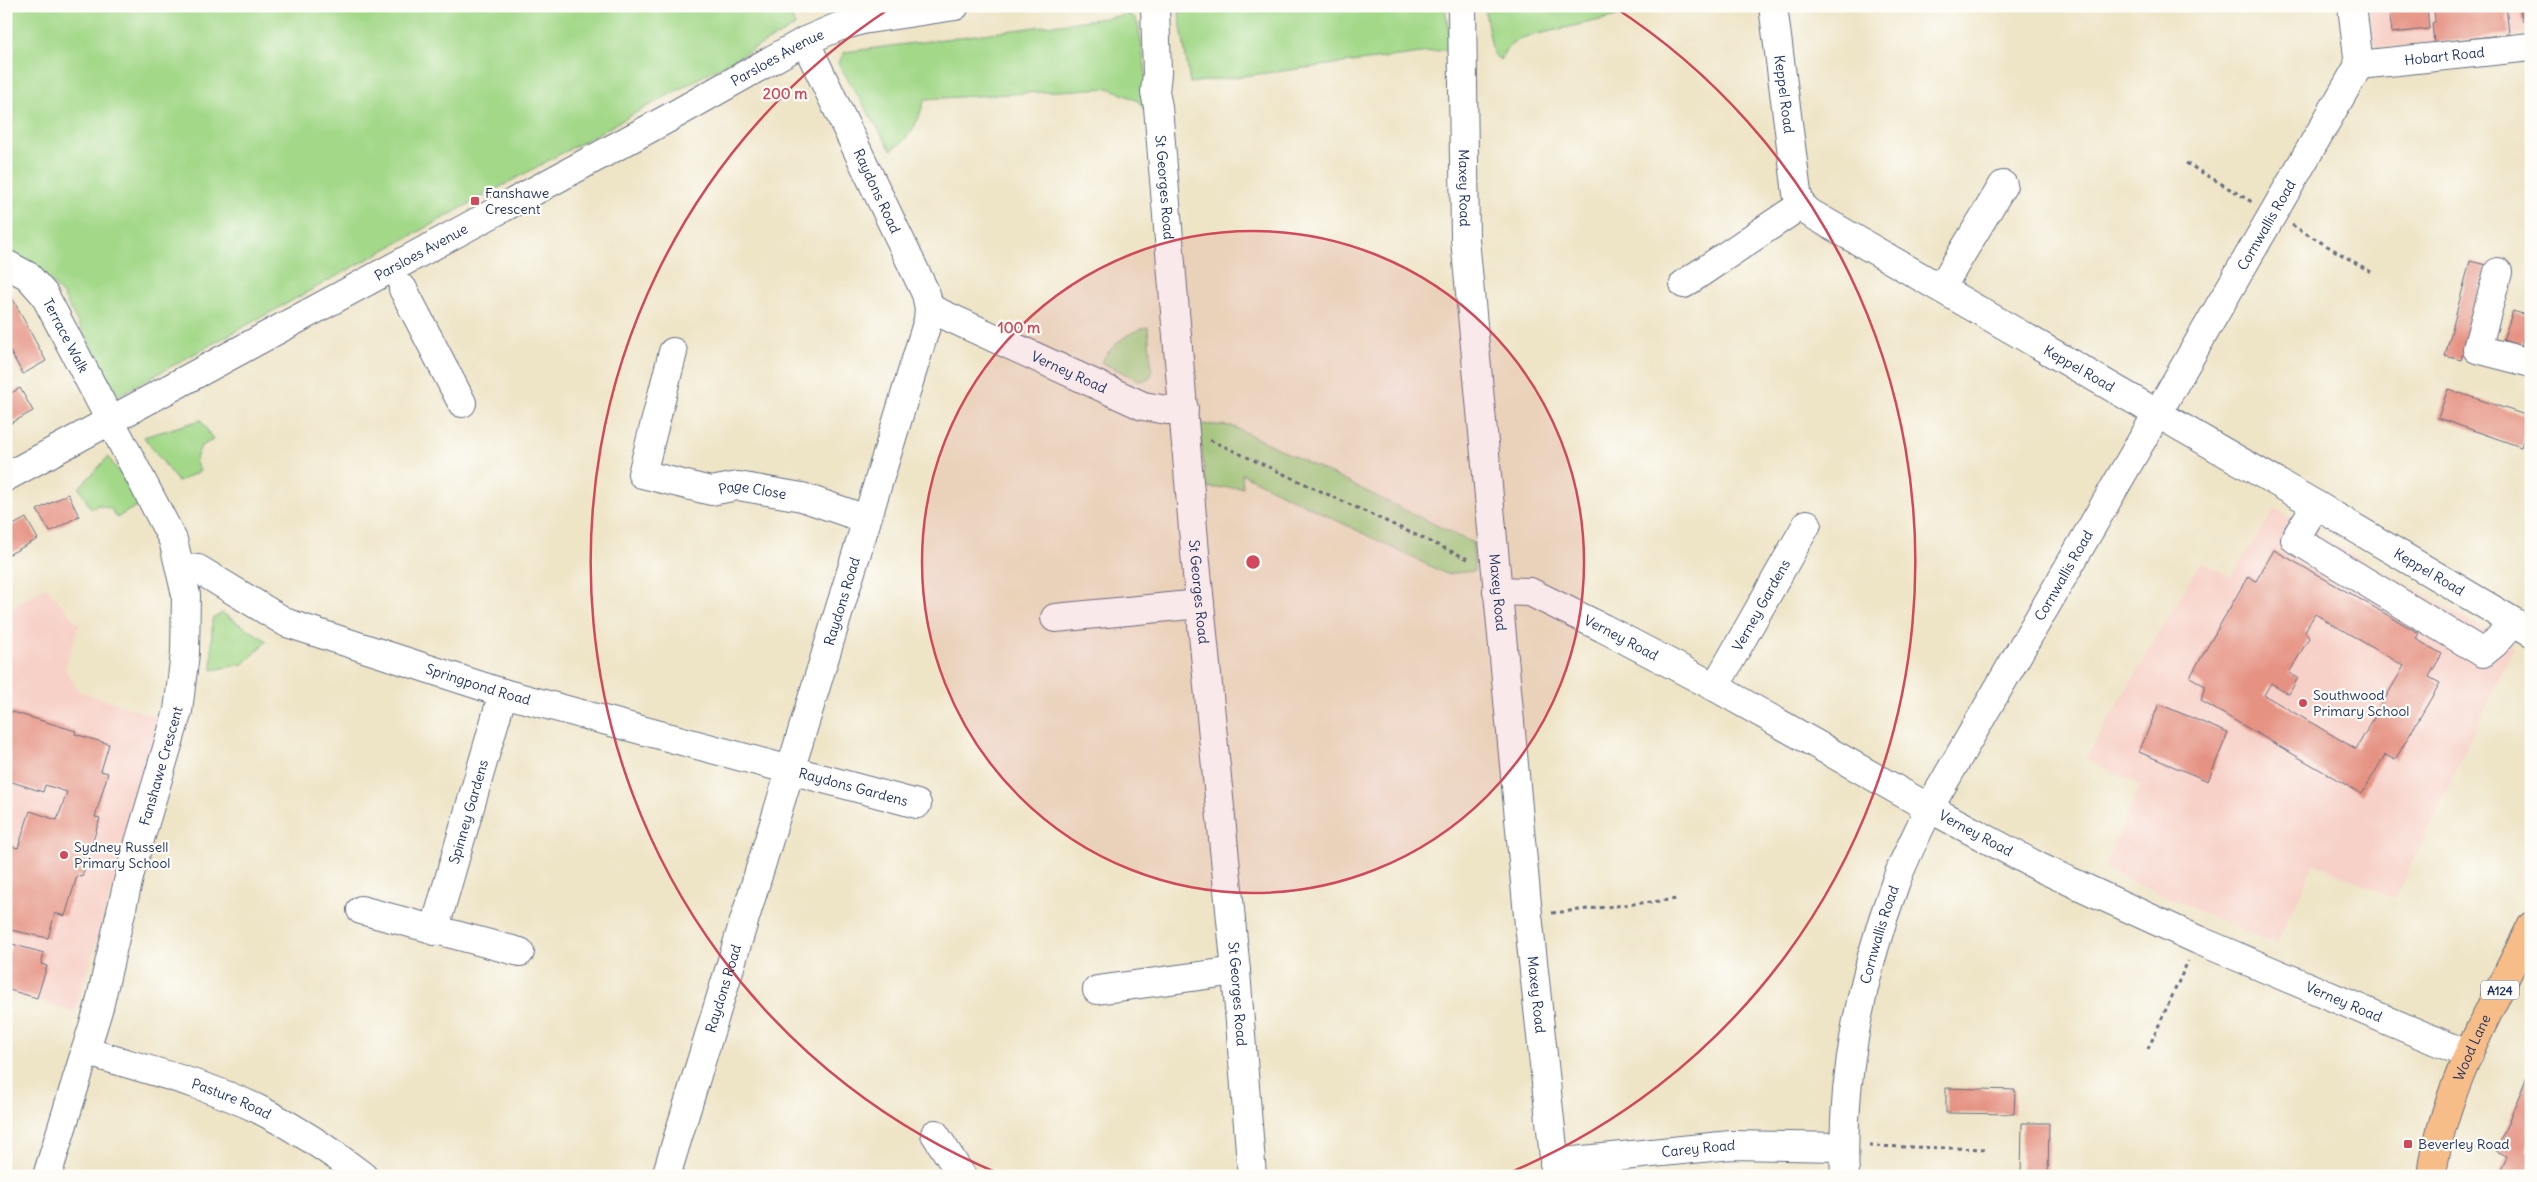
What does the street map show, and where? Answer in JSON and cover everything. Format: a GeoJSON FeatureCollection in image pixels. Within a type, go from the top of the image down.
{"type":"FeatureCollection","features":[{"type":"Feature","properties":{"kind":"main road","name":"Wood Lane"},"geometry":{"type":"LineString","coordinates":[[2432,1176],[2435,1149],[2469,1055],[2531,926]]}},
{"type":"Feature","properties":{"kind":"street","name":"Parsloes Avenue"},"geometry":{"type":"LineString","coordinates":[[6,477],[667,119],[806,41],[838,27],[862,20],[955,6]]}},
{"type":"Feature","properties":{"kind":"street","name":"St Georges Road"},"geometry":{"type":"LineString","coordinates":[[1155,6],[1157,74],[1155,92],[1158,106],[1200,604],[1236,971],[1252,1176]]}},
{"type":"Feature","properties":{"kind":"street","name":"Maxey Road"},"geometry":{"type":"LineString","coordinates":[[1462,6],[1465,239],[1528,915],[1555,1169]]}},
{"type":"Feature","properties":{"kind":"street","name":"Keppel Road"},"geometry":{"type":"LineString","coordinates":[[1773,6],[1796,183],[1801,205],[1847,236],[1941,288],[2316,505],[2522,627]]}},
{"type":"Feature","properties":{"kind":"street"},"geometry":{"type":"LineString","coordinates":[[2352,6],[2359,65]]}},
{"type":"Feature","properties":{"kind":"street","name":"Raydons Road"},"geometry":{"type":"LineString","coordinates":[[666,1176],[928,320],[929,308],[926,294],[806,41]]}},
{"type":"Feature","properties":{"kind":"street","name":"Hobart Road"},"geometry":{"type":"LineString","coordinates":[[2359,65],[2531,48]]}},
{"type":"Feature","properties":{"kind":"street","name":"Cornwallis Road"},"geometry":{"type":"LineString","coordinates":[[1845,1176],[1843,1147],[1851,1062],[1865,980],[1895,882],[1929,808],[2359,65]]}},
{"type":"Feature","properties":{"kind":"street"},"geometry":{"type":"LineString","coordinates":[[1941,288],[2003,185]]}},
{"type":"Feature","properties":{"kind":"street"},"geometry":{"type":"LineString","coordinates":[[1684,284],[1801,205]]}},
{"type":"Feature","properties":{"kind":"street","name":"Terrace Walk"},"geometry":{"type":"LineString","coordinates":[[6,264],[28,276],[44,294],[110,420]]}},
{"type":"Feature","properties":{"kind":"street"},"geometry":{"type":"LineString","coordinates":[[2498,272],[2477,349],[2531,363]]}},
{"type":"Feature","properties":{"kind":"street","name":"Parsloes Avenue"},"geometry":{"type":"LineString","coordinates":[[403,289],[462,403]]}},
{"type":"Feature","properties":{"kind":"street","name":"Verney Road"},"geometry":{"type":"LineString","coordinates":[[929,308],[1143,406],[1167,410],[1184,409]]}},
{"type":"Feature","properties":{"kind":"street","name":"Page Close"},"geometry":{"type":"LineString","coordinates":[[673,352],[642,474],[711,490],[738,486],[802,497],[866,519]]}},
{"type":"Feature","properties":{"kind":"street","name":"Fanshawe Crescent"},"geometry":{"type":"LineString","coordinates":[[47,1176],[99,1007],[130,873],[178,711],[185,653],[186,595],[173,540],[110,420]]}},
{"type":"Feature","properties":{"kind":"street"},"geometry":{"type":"LineString","coordinates":[[2316,505],[2294,539],[2483,653],[2522,627]]}},
{"type":"Feature","properties":{"kind":"street","name":"Verney Gardens"},"geometry":{"type":"LineString","coordinates":[[1715,687],[1807,524]]}},
{"type":"Feature","properties":{"kind":"street","name":"Springpond Road"},"geometry":{"type":"LineString","coordinates":[[181,568],[198,570],[287,623],[504,694],[789,770]]}},
{"type":"Feature","properties":{"kind":"street","name":"Verney Road"},"geometry":{"type":"LineString","coordinates":[[1497,591],[1530,592],[1715,687],[1929,808],[2041,868],[2198,940],[2469,1055]]}},
{"type":"Feature","properties":{"kind":"street"},"geometry":{"type":"LineString","coordinates":[[1055,618],[1200,604]]}},
{"type":"Feature","properties":{"kind":"street","name":"Spinney Gardens"},"geometry":{"type":"LineString","coordinates":[[434,931],[504,694]]}},
{"type":"Feature","properties":{"kind":"street","name":"Raydons Gardens"},"geometry":{"type":"LineString","coordinates":[[789,770],[917,804]]}},
{"type":"Feature","properties":{"kind":"street"},"geometry":{"type":"LineString","coordinates":[[361,910],[434,931],[520,952]]}},
{"type":"Feature","properties":{"kind":"street"},"geometry":{"type":"LineString","coordinates":[[1097,990],[1236,971]]}},
{"type":"Feature","properties":{"kind":"street","name":"Pasture Road"},"geometry":{"type":"LineString","coordinates":[[85,1051],[210,1089],[260,1110],[339,1157],[363,1176]]}},
{"type":"Feature","properties":{"kind":"street"},"geometry":{"type":"LineString","coordinates":[[935,1134],[962,1176]]}},
{"type":"Feature","properties":{"kind":"street","name":"Carey Road"},"geometry":{"type":"LineString","coordinates":[[1555,1169],[1731,1145],[1843,1147]]}},
{"type":"Feature","properties":{"kind":"path"},"geometry":{"type":"LineString","coordinates":[[800,6],[802,14]]}},
{"type":"Feature","properties":{"kind":"path"},"geometry":{"type":"LineString","coordinates":[[1204,438],[1470,561]]}},
{"type":"Feature","properties":{"kind":"path"},"geometry":{"type":"LineString","coordinates":[[1528,915],[1678,899]]}},
{"type":"Feature","properties":{"kind":"path"},"geometry":{"type":"LineString","coordinates":[[2148,1049],[2198,940]]}},
{"type":"Feature","properties":{"kind":"path"},"geometry":{"type":"LineString","coordinates":[[1843,1147],[1988,1149]]}},
{"type":"Feature","properties":{"kind":"shaded area"},"geometry":{"type":"Polygon","coordinates":[[[2369,6],[2531,6],[2531,35],[2379,48],[2373,40],[2369,6]]]}},
{"type":"Feature","properties":{"kind":"shaded area","name":"Southwood Primary School"},"geometry":{"type":"Polygon","coordinates":[[[2275,509],[2514,647],[2395,899],[2314,863],[2276,945],[2104,869],[2140,785],[2086,759],[2201,561],[2231,577],[2275,509]]]}},
{"type":"Feature","properties":{"kind":"shaded area","name":"Sydney Russell Primary School"},"geometry":{"type":"Polygon","coordinates":[[[46,587],[79,625],[65,668],[78,691],[163,719],[75,1012],[6,992],[6,611],[46,587]]]}},
{"type":"Feature","properties":{"kind":"green space"},"geometry":{"type":"Polygon","coordinates":[[[6,6],[788,6],[795,26],[117,396],[63,295],[45,275],[8,254],[6,249],[6,6]]]}},
{"type":"Feature","properties":{"kind":"green space"},"geometry":{"type":"Polygon","coordinates":[[[1204,6],[1445,6],[1452,53],[1444,50],[1190,83],[1179,13],[1186,8],[1204,6]]]}},
{"type":"Feature","properties":{"kind":"green space"},"geometry":{"type":"Polygon","coordinates":[[[1484,6],[1661,6],[1521,38],[1507,48],[1500,60],[1493,54],[1484,6]]]}},
{"type":"Feature","properties":{"kind":"green space"},"geometry":{"type":"Polygon","coordinates":[[[1128,15],[1134,17],[1138,24],[1152,110],[1145,111],[1138,101],[1109,88],[925,99],[909,134],[891,150],[838,63],[845,52],[1128,15]]]}},
{"type":"Feature","properties":{"kind":"green space"},"geometry":{"type":"Polygon","coordinates":[[[1148,327],[1152,374],[1149,379],[1140,381],[1101,362],[1121,340],[1133,332],[1148,327]]]}},
{"type":"Feature","properties":{"kind":"green space"},"geometry":{"type":"Polygon","coordinates":[[[201,420],[213,440],[201,446],[195,461],[200,471],[178,482],[144,437],[201,420]]]}},
{"type":"Feature","properties":{"kind":"green space"},"geometry":{"type":"Polygon","coordinates":[[[1199,424],[1232,426],[1473,543],[1474,571],[1446,574],[1242,474],[1243,487],[1206,488],[1199,424]]]}},
{"type":"Feature","properties":{"kind":"green space"},"geometry":{"type":"Polygon","coordinates":[[[108,457],[142,503],[116,518],[111,509],[98,505],[91,509],[79,488],[108,457]]]}},
{"type":"Feature","properties":{"kind":"green space"},"geometry":{"type":"Polygon","coordinates":[[[222,613],[267,641],[244,664],[212,670],[212,619],[222,613]]]}},
{"type":"Feature","properties":{"kind":"building"},"geometry":{"type":"Polygon","coordinates":[[[2427,6],[2429,29],[2392,33],[2389,9],[2427,6]]]}},
{"type":"Feature","properties":{"kind":"building"},"geometry":{"type":"Polygon","coordinates":[[[2438,6],[2506,6],[2509,34],[2434,43],[2432,23],[2435,22],[2434,9],[2439,8],[2438,6]]]}},
{"type":"Feature","properties":{"kind":"building"},"geometry":{"type":"Polygon","coordinates":[[[2520,6],[2531,6],[2531,20],[2522,21],[2520,6]]]}},
{"type":"Feature","properties":{"kind":"building"},"geometry":{"type":"Polygon","coordinates":[[[2470,261],[2486,265],[2461,360],[2445,356],[2470,261]]]}},
{"type":"Feature","properties":{"kind":"building"},"geometry":{"type":"Polygon","coordinates":[[[9,292],[46,361],[23,374],[6,344],[6,293],[9,292]]]}},
{"type":"Feature","properties":{"kind":"building"},"geometry":{"type":"Polygon","coordinates":[[[2513,311],[2529,316],[2531,313],[2531,342],[2523,339],[2521,346],[2503,340],[2513,311]]]}},
{"type":"Feature","properties":{"kind":"building"},"geometry":{"type":"Polygon","coordinates":[[[20,388],[33,411],[6,426],[6,396],[20,388]]]}},
{"type":"Feature","properties":{"kind":"building"},"geometry":{"type":"Polygon","coordinates":[[[2448,389],[2531,417],[2521,447],[2438,418],[2448,389]]]}},
{"type":"Feature","properties":{"kind":"building"},"geometry":{"type":"Polygon","coordinates":[[[68,494],[79,516],[50,532],[37,510],[68,494]]]}},
{"type":"Feature","properties":{"kind":"building"},"geometry":{"type":"Polygon","coordinates":[[[26,518],[38,539],[6,556],[6,529],[26,518]]]}},
{"type":"Feature","properties":{"kind":"building"},"geometry":{"type":"Polygon","coordinates":[[[2274,550],[2419,633],[2416,639],[2442,654],[2429,677],[2440,683],[2395,760],[2385,755],[2362,794],[2201,701],[2205,686],[2190,677],[2248,576],[2256,581],[2274,550]],[[2315,614],[2305,631],[2309,638],[2289,673],[2298,678],[2289,694],[2271,683],[2264,695],[2356,749],[2404,666],[2315,614]]]}},
{"type":"Feature","properties":{"kind":"building"},"geometry":{"type":"Polygon","coordinates":[[[2159,704],[2228,733],[2208,781],[2139,752],[2159,704]]]}},
{"type":"Feature","properties":{"kind":"building"},"geometry":{"type":"Polygon","coordinates":[[[6,710],[76,731],[75,734],[109,744],[101,771],[108,773],[95,817],[100,818],[82,877],[77,876],[65,916],[55,913],[48,938],[6,929],[6,845],[18,848],[30,811],[57,820],[67,792],[45,785],[43,792],[6,780],[6,710]]]}},
{"type":"Feature","properties":{"kind":"building"},"geometry":{"type":"Polygon","coordinates":[[[12,944],[44,953],[41,964],[47,966],[37,998],[6,989],[9,980],[6,979],[6,962],[12,944]]]}},
{"type":"Feature","properties":{"kind":"building"},"geometry":{"type":"Polygon","coordinates":[[[2531,1067],[2531,1138],[2525,1151],[2531,1153],[2531,1176],[2498,1176],[2507,1156],[2496,1151],[2531,1067]]]}},
{"type":"Feature","properties":{"kind":"building"},"geometry":{"type":"Polygon","coordinates":[[[1946,1088],[2015,1090],[2014,1114],[1946,1113],[1946,1088]]]}},
{"type":"Feature","properties":{"kind":"building"},"geometry":{"type":"Polygon","coordinates":[[[2022,1123],[2049,1123],[2048,1176],[2021,1176],[2022,1123]]]}},
{"type":"Feature","properties":{"kind":"place","name":"Fanshawe Crescent"},"geometry":{"type":"Point","coordinates":[475,201]}},
{"type":"Feature","properties":{"kind":"place","name":"Southwood Primary School"},"geometry":{"type":"Point","coordinates":[2303,703]}},
{"type":"Feature","properties":{"kind":"place","name":"Sydney Russell Primary School"},"geometry":{"type":"Point","coordinates":[64,855]}},
{"type":"Feature","properties":{"kind":"place","name":"Beverley Road"},"geometry":{"type":"Point","coordinates":[2408,1144]}}]}
